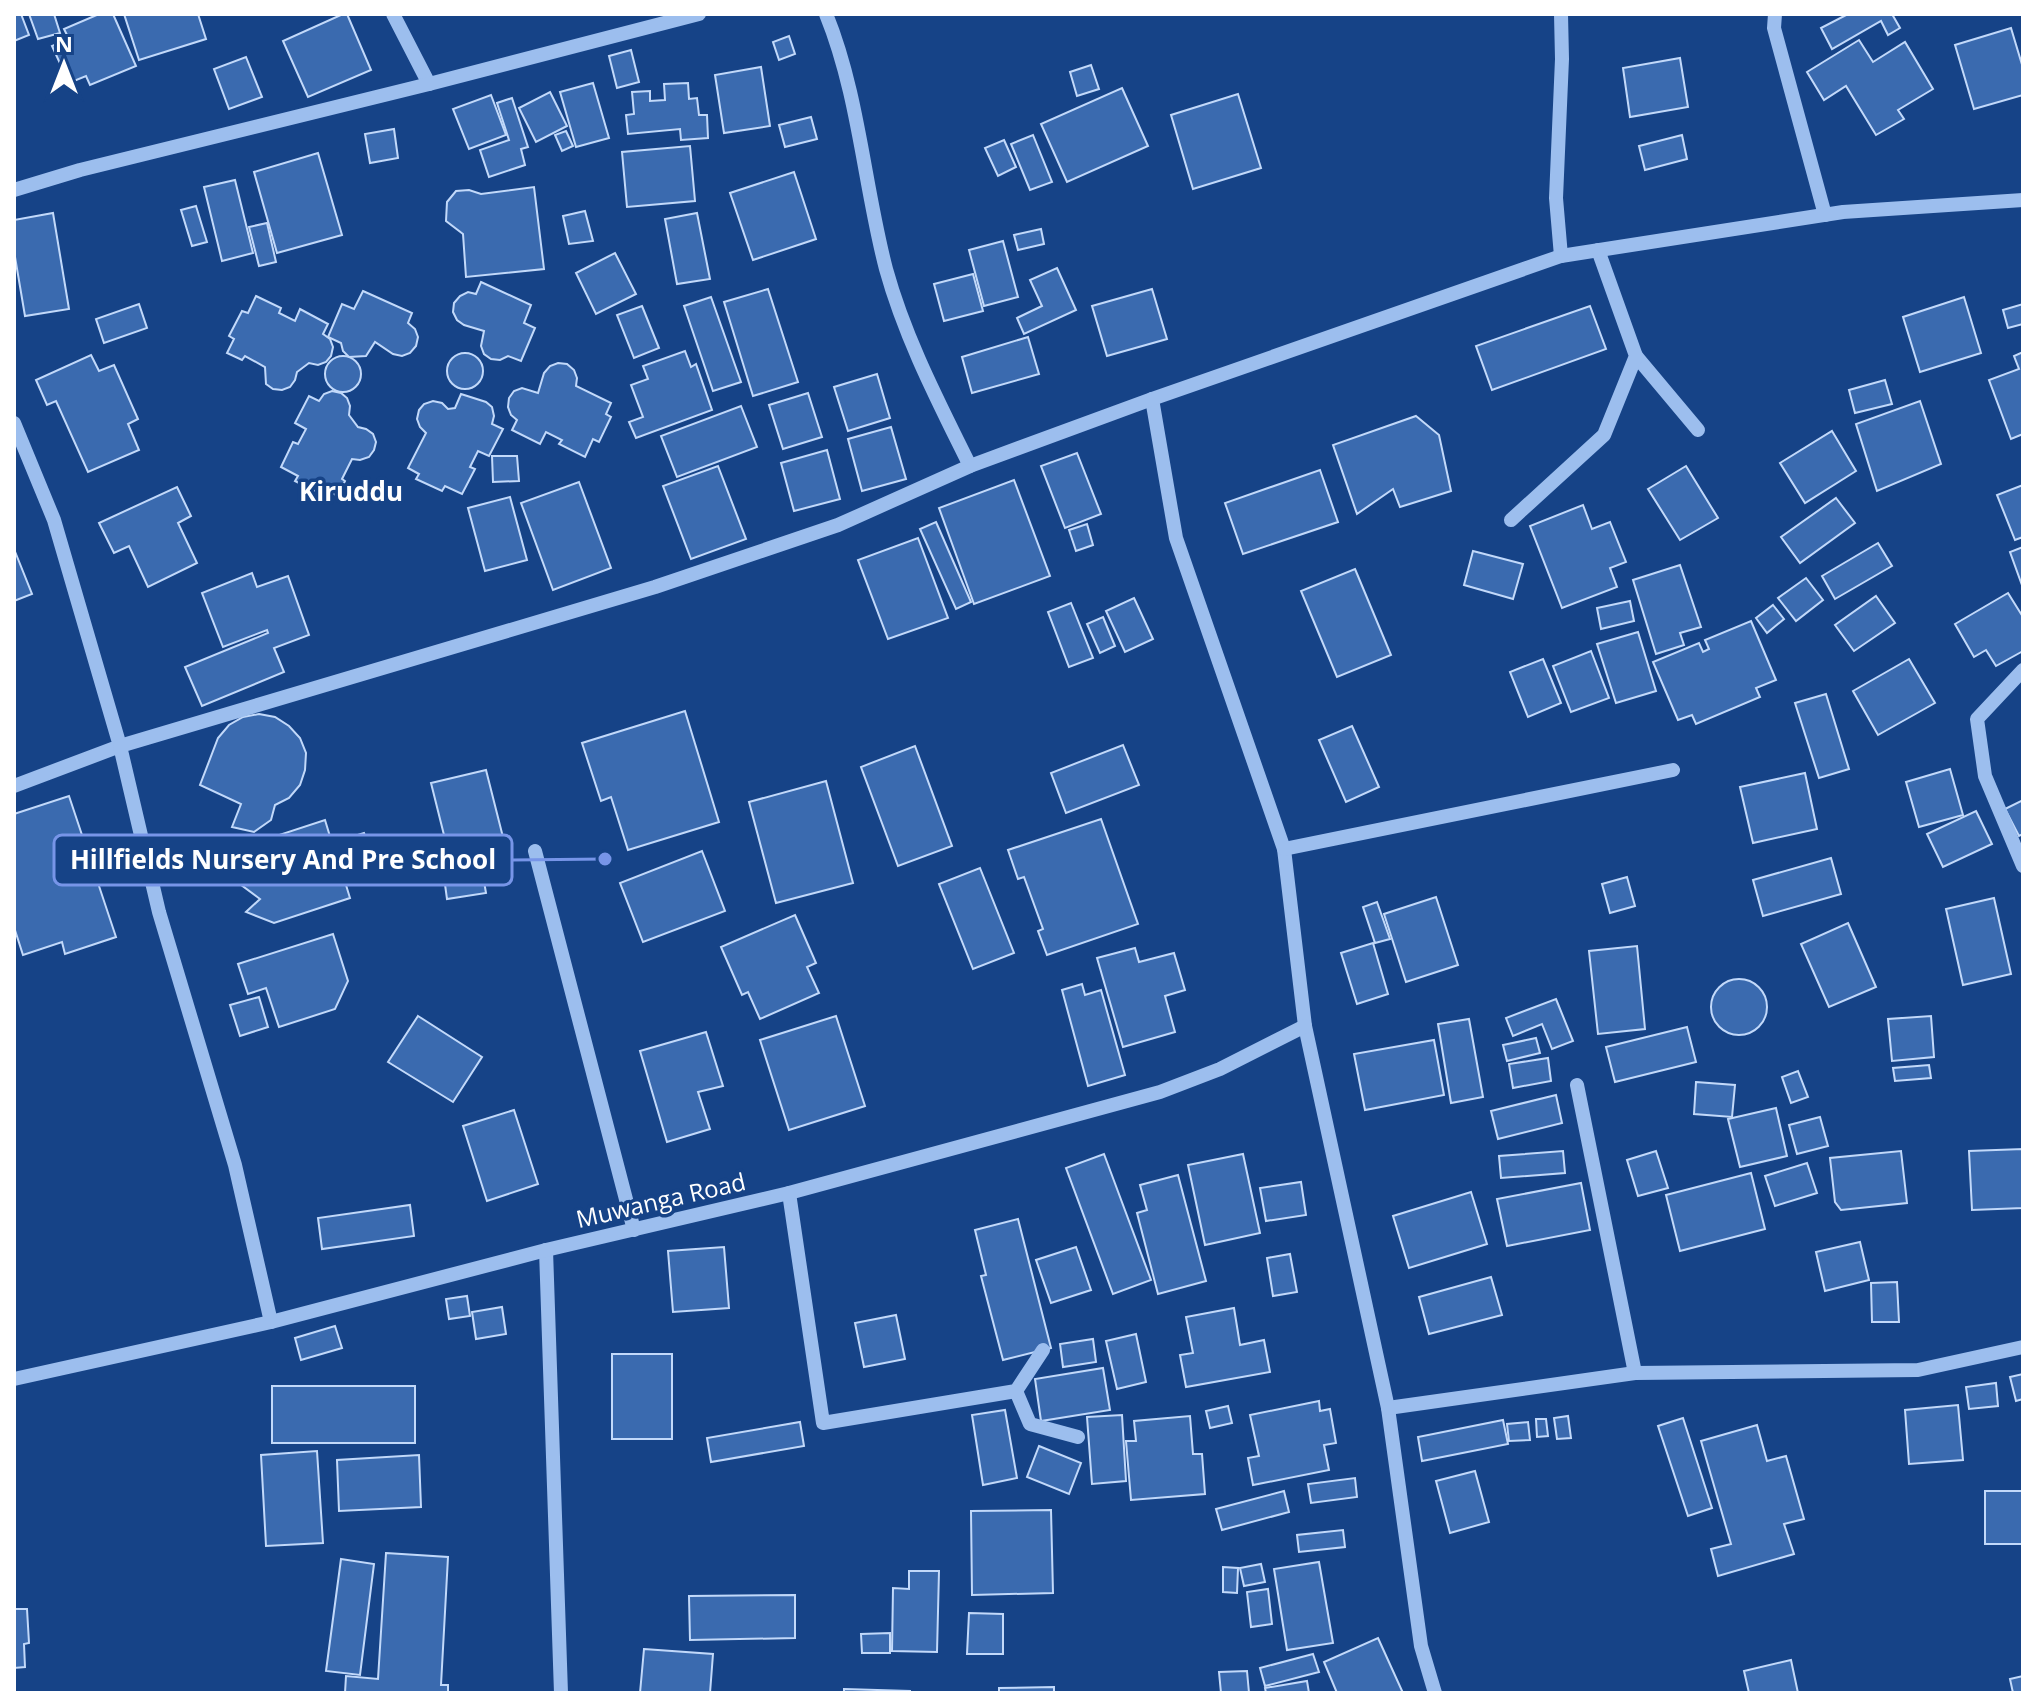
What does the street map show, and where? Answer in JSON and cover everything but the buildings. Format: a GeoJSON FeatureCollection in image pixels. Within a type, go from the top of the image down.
{"type":"FeatureCollection","features":[{"type":"Feature","properties":{"kind":"street"},"geometry":{"type":"LineString","coordinates":[[393,14],[429,84]]}},
{"type":"Feature","properties":{"kind":"street"},"geometry":{"type":"LineString","coordinates":[[14,190],[80,170],[699,14]]}},
{"type":"Feature","properties":{"kind":"street"},"geometry":{"type":"LineString","coordinates":[[826,14],[858,129],[887,273],[934,393],[970,466]]}},
{"type":"Feature","properties":{"kind":"street"},"geometry":{"type":"LineString","coordinates":[[1561,14],[1556,198],[1561,256]]}},
{"type":"Feature","properties":{"kind":"street"},"geometry":{"type":"LineString","coordinates":[[1775,14],[1774,28],[1825,215]]}},
{"type":"Feature","properties":{"kind":"street"},"geometry":{"type":"LineString","coordinates":[[14,786],[120,746],[655,587],[838,525],[970,466],[1561,256],[1825,215],[2023,200]]}},
{"type":"Feature","properties":{"kind":"street"},"geometry":{"type":"LineString","coordinates":[[1598,250],[1636,356],[1698,430]]}},
{"type":"Feature","properties":{"kind":"street"},"geometry":{"type":"LineString","coordinates":[[1511,520],[1604,435],[1636,356]]}},
{"type":"Feature","properties":{"kind":"street"},"geometry":{"type":"LineString","coordinates":[[1152,399],[1176,538],[1284,849],[1305,1026],[1388,1408],[1421,1646],[1435,1693]]}},
{"type":"Feature","properties":{"kind":"street"},"geometry":{"type":"LineString","coordinates":[[14,423],[54,520],[120,746],[159,912],[235,1165],[271,1322]]}},
{"type":"Feature","properties":{"kind":"street"},"geometry":{"type":"LineString","coordinates":[[2023,670],[1977,719],[1985,776],[2023,866]]}},
{"type":"Feature","properties":{"kind":"street"},"geometry":{"type":"LineString","coordinates":[[1284,849],[1673,770]]}},
{"type":"Feature","properties":{"kind":"street"},"geometry":{"type":"LineString","coordinates":[[535,851],[634,1230]]}},
{"type":"Feature","properties":{"kind":"street","name":"Muwanga Road"},"geometry":{"type":"LineString","coordinates":[[14,1379],[271,1322],[546,1250],[789,1193],[1160,1092],[1220,1069],[1305,1026]]}},
{"type":"Feature","properties":{"kind":"street"},"geometry":{"type":"LineString","coordinates":[[1577,1085],[1635,1373]]}},
{"type":"Feature","properties":{"kind":"street"},"geometry":{"type":"LineString","coordinates":[[789,1193],[823,1423],[1016,1391],[1043,1350]]}},
{"type":"Feature","properties":{"kind":"street"},"geometry":{"type":"LineString","coordinates":[[546,1250],[561,1693]]}},
{"type":"Feature","properties":{"kind":"street"},"geometry":{"type":"LineString","coordinates":[[1388,1408],[1635,1373],[1918,1370],[2023,1347]]}},
{"type":"Feature","properties":{"kind":"street"},"geometry":{"type":"LineString","coordinates":[[1016,1391],[1030,1424],[1078,1437]]}},
{"type":"Feature","properties":{"kind":"place","name":"Hillfields Nursery And Pre School"},"geometry":{"type":"Point","coordinates":[605,859]}},
{"type":"Feature","properties":{"kind":"district","name":"Kiruddu"},"geometry":{"type":"Point","coordinates":[351,492]}}]}
